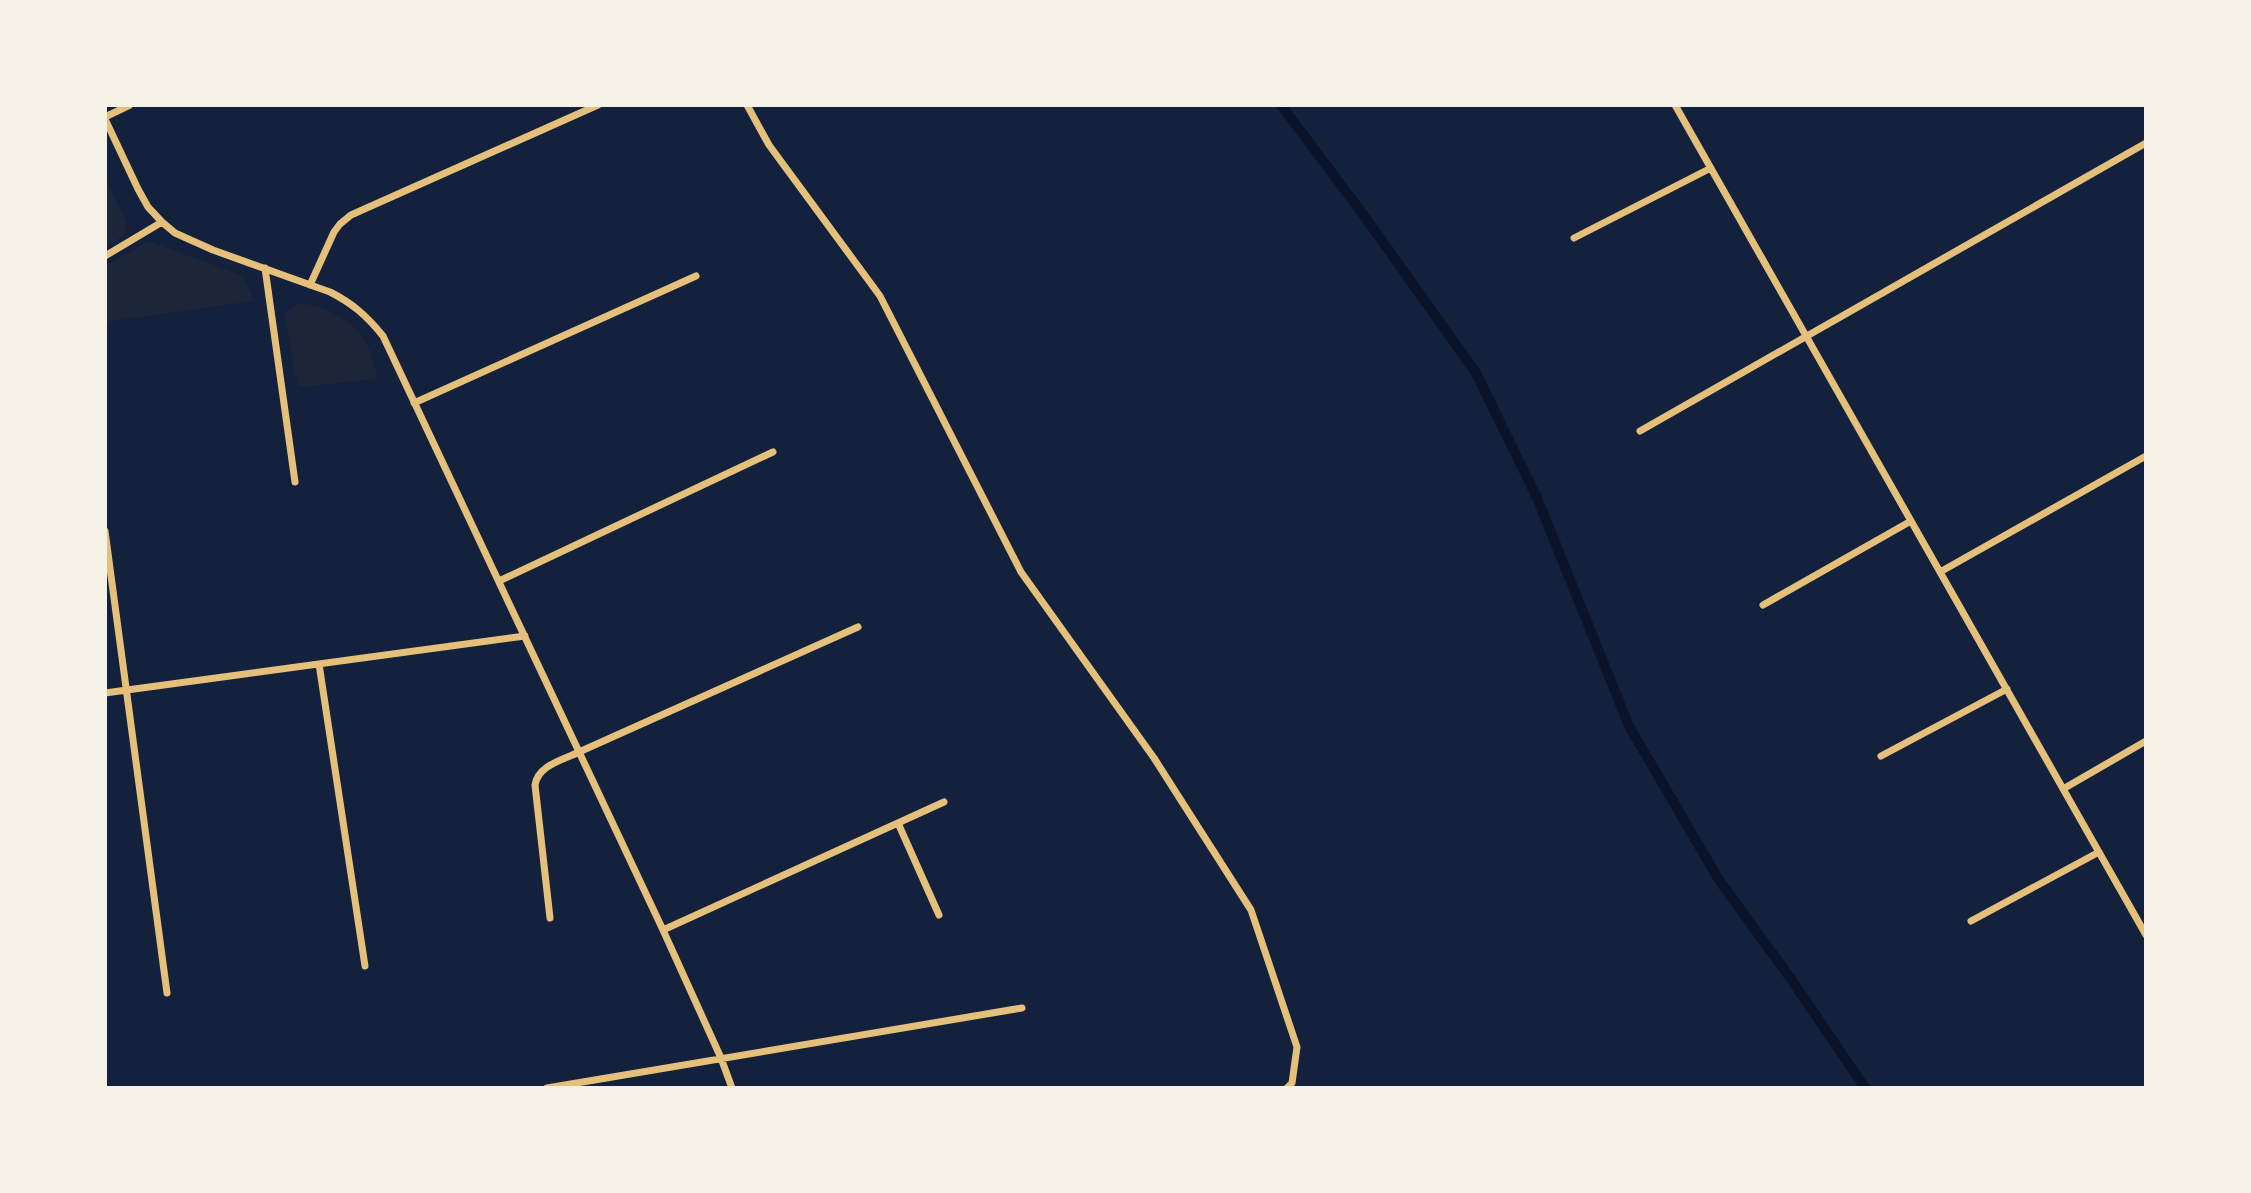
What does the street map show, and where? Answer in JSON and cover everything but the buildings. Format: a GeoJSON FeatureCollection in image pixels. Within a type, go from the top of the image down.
{"type":"FeatureCollection","features":[{"type":"Feature","properties":{"kind":"street"},"geometry":{"type":"LineString","coordinates":[[130,105],[105,118],[138,190],[148,207],[162,222],[190,241],[345,299],[370,319],[383,336],[663,930],[732,1088]]}},
{"type":"Feature","properties":{"kind":"street"},"geometry":{"type":"LineString","coordinates":[[310,285],[334,232],[351,215],[598,105]]}},
{"type":"Feature","properties":{"kind":"street"},"geometry":{"type":"LineString","coordinates":[[747,105],[769,145],[880,296],[1021,572],[1154,758],[1251,910],[1297,1046],[1289,1086],[1301,1088]]}},
{"type":"Feature","properties":{"kind":"street"},"geometry":{"type":"LineString","coordinates":[[1675,105],[2146,935]]}},
{"type":"Feature","properties":{"kind":"street"},"geometry":{"type":"LineString","coordinates":[[1640,431],[2146,143]]}},
{"type":"Feature","properties":{"kind":"street"},"geometry":{"type":"LineString","coordinates":[[1574,238],[1711,168]]}},
{"type":"Feature","properties":{"kind":"street"},"geometry":{"type":"LineString","coordinates":[[105,256],[162,222]]}},
{"type":"Feature","properties":{"kind":"street"},"geometry":{"type":"LineString","coordinates":[[265,268],[295,482]]}},
{"type":"Feature","properties":{"kind":"street"},"geometry":{"type":"LineString","coordinates":[[414,403],[696,276]]}},
{"type":"Feature","properties":{"kind":"street"},"geometry":{"type":"LineString","coordinates":[[499,582],[773,452]]}},
{"type":"Feature","properties":{"kind":"street"},"geometry":{"type":"LineString","coordinates":[[1940,572],[2146,456]]}},
{"type":"Feature","properties":{"kind":"street"},"geometry":{"type":"LineString","coordinates":[[1763,605],[1911,521]]}},
{"type":"Feature","properties":{"kind":"street"},"geometry":{"type":"LineString","coordinates":[[105,531],[167,993]]}},
{"type":"Feature","properties":{"kind":"street"},"geometry":{"type":"LineString","coordinates":[[550,918],[536,780],[546,768],[859,627]]}},
{"type":"Feature","properties":{"kind":"street"},"geometry":{"type":"LineString","coordinates":[[105,693],[525,636]]}},
{"type":"Feature","properties":{"kind":"street"},"geometry":{"type":"LineString","coordinates":[[319,664],[365,966]]}},
{"type":"Feature","properties":{"kind":"street"},"geometry":{"type":"LineString","coordinates":[[1881,756],[2007,689]]}},
{"type":"Feature","properties":{"kind":"street"},"geometry":{"type":"LineString","coordinates":[[2063,789],[2146,741]]}},
{"type":"Feature","properties":{"kind":"street"},"geometry":{"type":"LineString","coordinates":[[663,930],[944,802]]}},
{"type":"Feature","properties":{"kind":"street"},"geometry":{"type":"LineString","coordinates":[[898,823],[939,915]]}},
{"type":"Feature","properties":{"kind":"street"},"geometry":{"type":"LineString","coordinates":[[1971,921],[2099,852]]}},
{"type":"Feature","properties":{"kind":"street"},"geometry":{"type":"LineString","coordinates":[[547,1088],[1022,1008]]}},
{"type":"Feature","properties":{"kind":"shaded area"},"geometry":{"type":"Polygon","coordinates":[[[105,178],[127,223],[123,236],[105,247],[105,178]]]}},
{"type":"Feature","properties":{"kind":"shaded area"},"geometry":{"type":"Polygon","coordinates":[[[148,241],[244,276],[254,301],[105,322],[105,267],[148,241]]]}},
{"type":"Feature","properties":{"kind":"shaded area"},"geometry":{"type":"Polygon","coordinates":[[[299,303],[328,311],[352,326],[367,345],[378,379],[298,387],[285,317],[286,311],[299,303]]]}},
{"type":"Feature","properties":{"kind":"waterway"},"geometry":{"type":"LineString","coordinates":[[1281,105],[1476,373],[1538,500],[1629,726],[1719,880],[1865,1088]]}}]}
